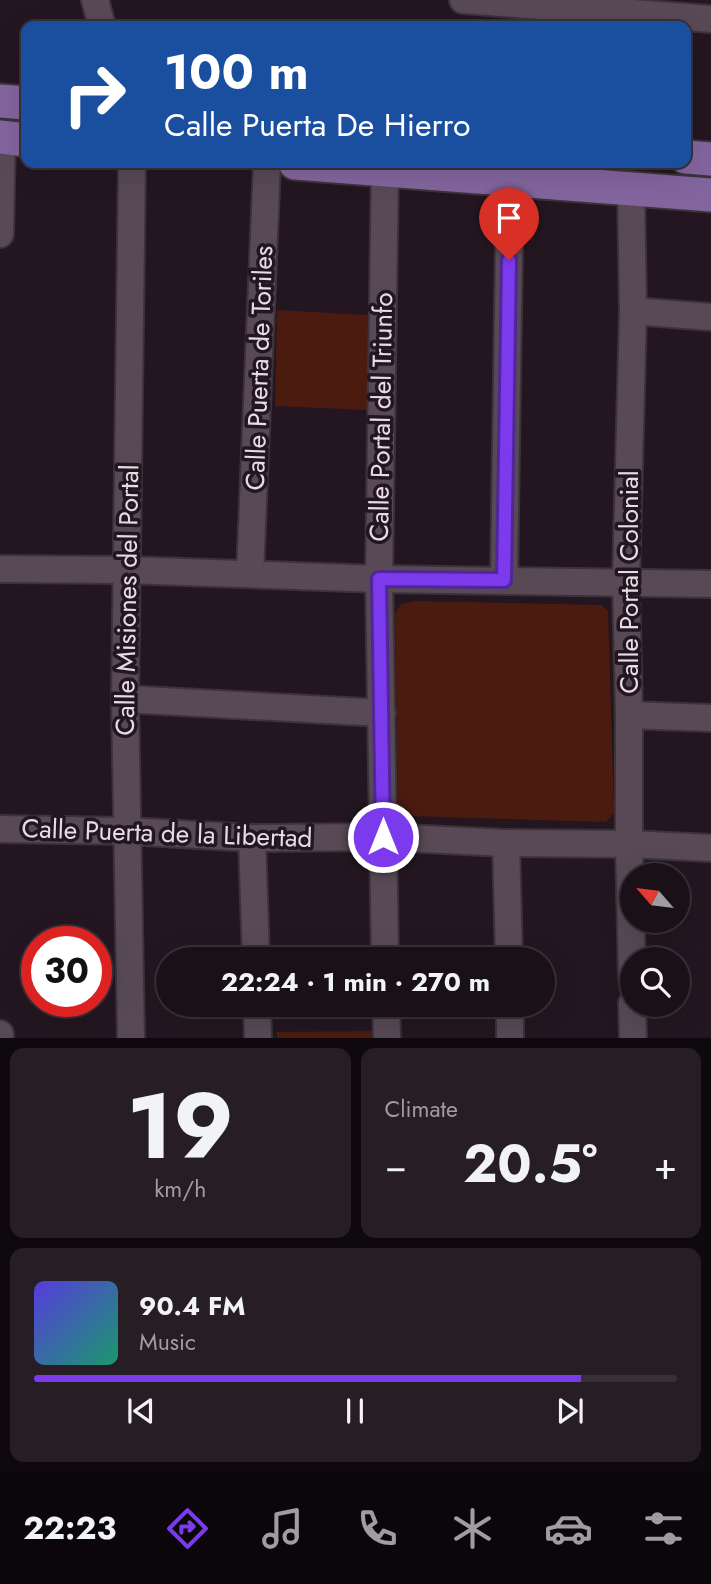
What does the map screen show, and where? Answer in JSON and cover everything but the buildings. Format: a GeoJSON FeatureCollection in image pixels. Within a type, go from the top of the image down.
{"type":"FeatureCollection","features":[{"type":"Feature","properties":{"kind":"main road"},"geometry":{"type":"LineString","coordinates":[[0,101],[21,103]]}},
{"type":"Feature","properties":{"kind":"main road"},"geometry":{"type":"LineString","coordinates":[[691,157],[711,159]]}},
{"type":"Feature","properties":{"kind":"main road"},"geometry":{"type":"LineString","coordinates":[[404,168],[711,195]]}},
{"type":"Feature","properties":{"kind":"street"},"geometry":{"type":"LineString","coordinates":[[95,0],[101,21]]}},
{"type":"Feature","properties":{"kind":"street"},"geometry":{"type":"LineString","coordinates":[[463,0],[554,17],[680,8],[711,19]]}},
{"type":"Feature","properties":{"kind":"street"},"geometry":{"type":"LineString","coordinates":[[0,234],[10,138]]}},
{"type":"Feature","properties":{"kind":"street","name":"Calle Misiones del Portal"},"geometry":{"type":"LineString","coordinates":[[131,1038],[125,699],[132,168]]}},
{"type":"Feature","properties":{"kind":"street","name":"Calle Puerta de Toriles"},"geometry":{"type":"LineString","coordinates":[[250,574],[267,168]]}},
{"type":"Feature","properties":{"kind":"street","name":"Calle Portal del Triunfo"},"geometry":{"type":"LineString","coordinates":[[385,168],[379,579],[385,947]]}},
{"type":"Feature","properties":{"kind":"street"},"geometry":{"type":"LineString","coordinates":[[504,580],[510,179]]}},
{"type":"Feature","properties":{"kind":"street","name":"Calle Portal Colonial"},"geometry":{"type":"LineString","coordinates":[[631,189],[633,311],[626,582],[631,947]]}},
{"type":"Feature","properties":{"kind":"street"},"geometry":{"type":"LineString","coordinates":[[633,311],[711,317]]}},
{"type":"Feature","properties":{"kind":"street"},"geometry":{"type":"LineString","coordinates":[[0,569],[711,584]]}},
{"type":"Feature","properties":{"kind":"street"},"geometry":{"type":"LineString","coordinates":[[125,699],[382,713]]}},
{"type":"Feature","properties":{"kind":"street"},"geometry":{"type":"LineString","coordinates":[[629,715],[711,718]]}},
{"type":"Feature","properties":{"kind":"street","name":"Calle Puerta de la Libertad"},"geometry":{"type":"LineString","coordinates":[[0,829],[127,831],[252,838],[383,837],[711,848]]}},
{"type":"Feature","properties":{"kind":"street"},"geometry":{"type":"LineString","coordinates":[[252,838],[256,947]]}},
{"type":"Feature","properties":{"kind":"street"},"geometry":{"type":"LineString","coordinates":[[506,843],[509,947]]}},
{"type":"Feature","properties":{"kind":"street"},"geometry":{"type":"LineString","coordinates":[[257,1017],[258,1038]]}},
{"type":"Feature","properties":{"kind":"street"},"geometry":{"type":"LineString","coordinates":[[386,1017],[387,1038]]}},
{"type":"Feature","properties":{"kind":"street"},"geometry":{"type":"LineString","coordinates":[[510,1017],[510,1038]]}},
{"type":"Feature","properties":{"kind":"street"},"geometry":{"type":"LineString","coordinates":[[632,1017],[633,1038]]}},
{"type":"Feature","properties":{"kind":"shaded area"},"geometry":{"type":"Polygon","coordinates":[[[277,310],[368,315],[367,410],[275,406],[277,310]]]}},
{"type":"Feature","properties":{"kind":"shaded area"},"geometry":{"type":"Polygon","coordinates":[[[417,601],[601,605],[608,611],[614,813],[606,822],[409,816],[398,807],[395,614],[401,604],[417,601]]]}},
{"type":"Feature","properties":{"kind":"shaded area"},"geometry":{"type":"Polygon","coordinates":[[[375,1031],[375,1038],[277,1038],[277,1032],[375,1031]]]}},
{"type":"Feature","properties":{"kind":"route"},"geometry":{"type":"LineString","coordinates":[[383,837],[379,579],[504,580],[509,260]]}}]}
